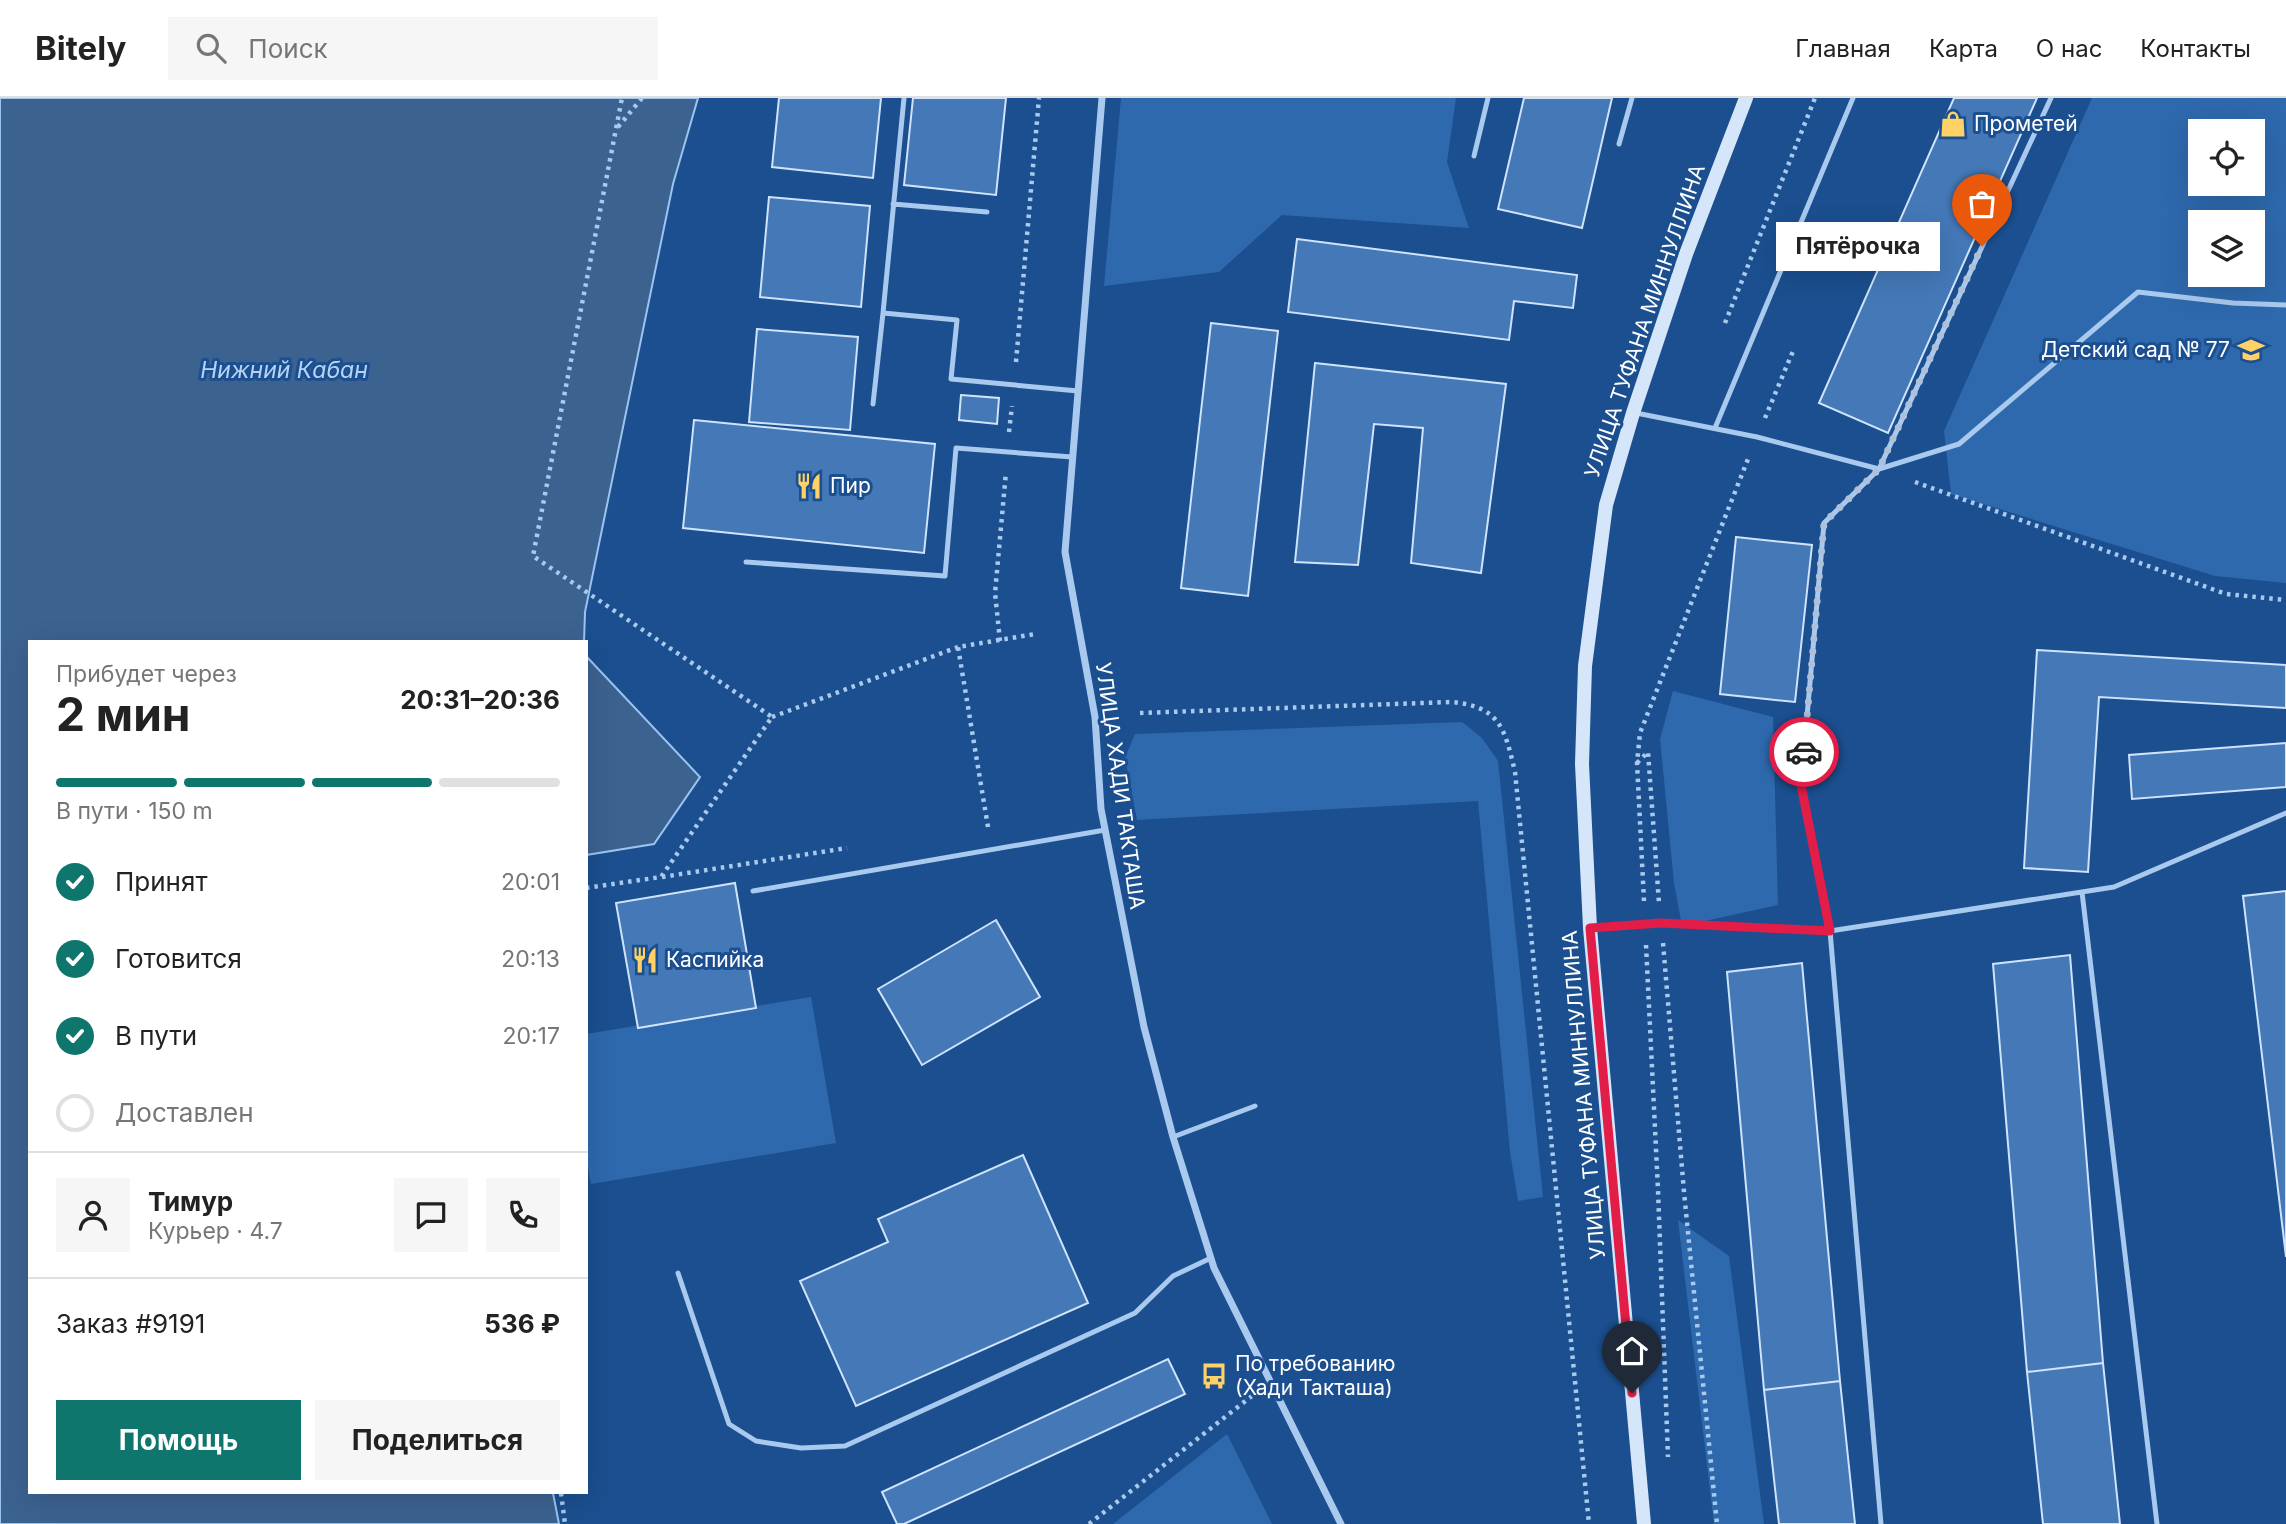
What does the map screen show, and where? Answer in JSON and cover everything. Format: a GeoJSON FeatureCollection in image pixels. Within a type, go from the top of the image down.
{"type":"FeatureCollection","features":[{"type":"Feature","properties":{"kind":"main road","name":"УЛИЦА ТУФАНА МИННУЛЛИНА"},"geometry":{"type":"LineString","coordinates":[[1644,1524],[1590,928],[1582,764],[1585,666],[1606,505],[1633,413],[1686,254],[1745,98]]}},
{"type":"Feature","properties":{"kind":"street","name":"УЛИЦА ХАДИ ТАКТАША"},"geometry":{"type":"LineString","coordinates":[[1101,98],[1065,552],[1095,717],[1101,809],[1144,1027],[1173,1137],[1211,1258],[1341,1524]]}},
{"type":"Feature","properties":{"kind":"lane"},"geometry":{"type":"LineString","coordinates":[[873,404],[904,98]]}},
{"type":"Feature","properties":{"kind":"lane"},"geometry":{"type":"LineString","coordinates":[[1474,156],[1488,98]]}},
{"type":"Feature","properties":{"kind":"lane"},"geometry":{"type":"LineString","coordinates":[[1619,144],[1632,98]]}},
{"type":"Feature","properties":{"kind":"lane"},"geometry":{"type":"LineString","coordinates":[[1715,428],[1853,98]]}},
{"type":"Feature","properties":{"kind":"lane"},"geometry":{"type":"LineString","coordinates":[[1881,1524],[1830,931],[1801,785],[1824,523],[1879,469],[2051,98]]}},
{"type":"Feature","properties":{"kind":"lane"},"geometry":{"type":"LineString","coordinates":[[893,204],[988,212]]}},
{"type":"Feature","properties":{"kind":"lane"},"geometry":{"type":"LineString","coordinates":[[1633,413],[1757,437],[1879,469],[1959,444],[2138,292],[2233,303],[2286,305]]}},
{"type":"Feature","properties":{"kind":"lane"},"geometry":{"type":"LineString","coordinates":[[883,313],[957,320],[951,379],[1077,391]]}},
{"type":"Feature","properties":{"kind":"lane"},"geometry":{"type":"LineString","coordinates":[[746,562],[945,576],[956,448],[1072,457]]}},
{"type":"Feature","properties":{"kind":"lane"},"geometry":{"type":"LineString","coordinates":[[1590,928],[1661,923],[1830,931],[2114,887],[2286,813]]}},
{"type":"Feature","properties":{"kind":"lane"},"geometry":{"type":"LineString","coordinates":[[753,891],[1105,830]]}},
{"type":"Feature","properties":{"kind":"lane"},"geometry":{"type":"LineString","coordinates":[[2082,892],[2157,1524]]}},
{"type":"Feature","properties":{"kind":"lane"},"geometry":{"type":"LineString","coordinates":[[1173,1137],[1255,1107]]}},
{"type":"Feature","properties":{"kind":"lane"},"geometry":{"type":"LineString","coordinates":[[678,1273],[729,1424],[756,1441],[801,1448],[845,1446],[1135,1313],[1173,1276],[1211,1258]]}},
{"type":"Feature","properties":{"kind":"path"},"geometry":{"type":"LineString","coordinates":[[622,98],[533,556],[772,717]]}},
{"type":"Feature","properties":{"kind":"path"},"geometry":{"type":"LineString","coordinates":[[616,129],[642,98]]}},
{"type":"Feature","properties":{"kind":"path"},"geometry":{"type":"LineString","coordinates":[[1000,641],[995,593],[1039,98]]}},
{"type":"Feature","properties":{"kind":"path"},"geometry":{"type":"LineString","coordinates":[[1725,323],[1815,98]]}},
{"type":"Feature","properties":{"kind":"path"},"geometry":{"type":"LineString","coordinates":[[1668,1467],[1658,1190],[1637,763],[1640,733],[1793,351]]}},
{"type":"Feature","properties":{"kind":"path"},"geometry":{"type":"LineString","coordinates":[[1879,469],[2226,594],[2286,600]]}},
{"type":"Feature","properties":{"kind":"path"},"geometry":{"type":"LineString","coordinates":[[661,877],[772,717],[958,648],[1035,635]]}},
{"type":"Feature","properties":{"kind":"path"},"geometry":{"type":"LineString","coordinates":[[958,648],[986,827],[1000,825]]}},
{"type":"Feature","properties":{"kind":"path"},"geometry":{"type":"LineString","coordinates":[[1140,713],[1467,703],[1488,710],[1499,724],[1509,747],[1515,772],[1589,1524]]}},
{"type":"Feature","properties":{"kind":"path"},"geometry":{"type":"LineString","coordinates":[[1637,763],[1648,752],[1685,1206],[1717,1524]]}},
{"type":"Feature","properties":{"kind":"path"},"geometry":{"type":"LineString","coordinates":[[588,888],[851,848]]}},
{"type":"Feature","properties":{"kind":"path"},"geometry":{"type":"LineString","coordinates":[[1088,1524],[1270,1382]]}},
{"type":"Feature","properties":{"kind":"path"},"geometry":{"type":"LineString","coordinates":[[561,1494],[565,1524]]}},
{"type":"Feature","properties":{"kind":"shaded area"},"geometry":{"type":"Polygon","coordinates":[[[1121,98],[1456,98],[1447,162],[1469,228],[1282,215],[1219,272],[1104,286],[1121,98]]]}},
{"type":"Feature","properties":{"kind":"shaded area"},"geometry":{"type":"Polygon","coordinates":[[[2092,98],[2286,98],[2286,583],[2215,576],[1951,494],[1944,431],[2092,98]]]}},
{"type":"Feature","properties":{"kind":"shaded area"},"geometry":{"type":"Polygon","coordinates":[[[1673,691],[1773,717],[1778,905],[1682,926],[1674,883],[1660,739],[1673,691]]]}},
{"type":"Feature","properties":{"kind":"shaded area"},"geometry":{"type":"Polygon","coordinates":[[[1462,722],[1482,738],[1498,761],[1543,1197],[1518,1201],[1510,1152],[1478,801],[1137,820],[1125,758],[1135,734],[1462,722]]]}},
{"type":"Feature","properties":{"kind":"shaded area"},"geometry":{"type":"Polygon","coordinates":[[[811,997],[836,1143],[591,1184],[588,1168],[588,1034],[811,997]]]}},
{"type":"Feature","properties":{"kind":"shaded area"},"geometry":{"type":"Polygon","coordinates":[[[1678,1220],[1729,1256],[1764,1524],[1714,1524],[1678,1220]]]}},
{"type":"Feature","properties":{"kind":"shaded area"},"geometry":{"type":"Polygon","coordinates":[[[1227,1434],[1272,1524],[1113,1524],[1227,1434]]]}},
{"type":"Feature","properties":{"kind":"water","name":"Нижний Кабан"},"geometry":{"type":"Polygon","coordinates":[[[0,98],[698,98],[673,184],[585,612],[584,640],[28,640],[28,1494],[553,1494],[559,1524],[0,1524],[0,98]]]}},
{"type":"Feature","properties":{"kind":"water"},"geometry":{"type":"Polygon","coordinates":[[[588,658],[700,777],[654,844],[588,855],[588,658]]]}},
{"type":"Feature","properties":{"kind":"building"},"geometry":{"type":"Polygon","coordinates":[[[779,98],[881,98],[873,178],[772,167],[779,98]]]}},
{"type":"Feature","properties":{"kind":"building"},"geometry":{"type":"Polygon","coordinates":[[[913,98],[1006,98],[996,195],[904,185],[913,98]]]}},
{"type":"Feature","properties":{"kind":"building"},"geometry":{"type":"Polygon","coordinates":[[[1524,98],[1612,98],[1582,228],[1498,209],[1524,98]]]}},
{"type":"Feature","properties":{"kind":"building"},"geometry":{"type":"Polygon","coordinates":[[[1954,98],[2037,98],[1888,433],[1819,403],[1954,98]]]}},
{"type":"Feature","properties":{"kind":"building"},"geometry":{"type":"Polygon","coordinates":[[[769,197],[870,206],[861,307],[760,297],[769,197]]]}},
{"type":"Feature","properties":{"kind":"building"},"geometry":{"type":"Polygon","coordinates":[[[1297,239],[1577,275],[1573,308],[1514,301],[1509,340],[1288,312],[1297,239]]]}},
{"type":"Feature","properties":{"kind":"building"},"geometry":{"type":"Polygon","coordinates":[[[1211,323],[1278,331],[1248,596],[1181,588],[1211,323]]]}},
{"type":"Feature","properties":{"kind":"building"},"geometry":{"type":"Polygon","coordinates":[[[757,329],[858,337],[850,430],[749,422],[757,329]]]}},
{"type":"Feature","properties":{"kind":"building"},"geometry":{"type":"Polygon","coordinates":[[[1315,363],[1506,384],[1481,573],[1411,563],[1423,428],[1374,424],[1358,565],[1295,562],[1315,363]]]}},
{"type":"Feature","properties":{"kind":"building"},"geometry":{"type":"Polygon","coordinates":[[[961,395],[999,398],[997,424],[959,420],[961,395]]]}},
{"type":"Feature","properties":{"kind":"building","name":"Пир"},"geometry":{"type":"Polygon","coordinates":[[[694,420],[935,444],[924,553],[683,528],[694,420]]]}},
{"type":"Feature","properties":{"kind":"building"},"geometry":{"type":"Polygon","coordinates":[[[1736,537],[1812,545],[1795,702],[1720,694],[1736,537]]]}},
{"type":"Feature","properties":{"kind":"building"},"geometry":{"type":"Polygon","coordinates":[[[2037,650],[2286,665],[2286,708],[2099,697],[2088,872],[2024,868],[2037,650]]]}},
{"type":"Feature","properties":{"kind":"building"},"geometry":{"type":"Polygon","coordinates":[[[2286,743],[2286,787],[2132,799],[2129,755],[2286,743]]]}},
{"type":"Feature","properties":{"kind":"building"},"geometry":{"type":"Polygon","coordinates":[[[735,883],[756,1008],[638,1028],[616,903],[735,883]]]}},
{"type":"Feature","properties":{"kind":"building"},"geometry":{"type":"Polygon","coordinates":[[[2286,891],[2286,1257],[2243,896],[2286,891]]]}},
{"type":"Feature","properties":{"kind":"building"},"geometry":{"type":"Polygon","coordinates":[[[996,920],[1040,997],[922,1065],[878,989],[996,920]]]}},
{"type":"Feature","properties":{"kind":"building"},"geometry":{"type":"Polygon","coordinates":[[[2070,955],[2103,1363],[2027,1372],[1993,964],[2070,955]]]}},
{"type":"Feature","properties":{"kind":"building"},"geometry":{"type":"Polygon","coordinates":[[[1802,963],[1840,1381],[1764,1390],[1727,972],[1802,963]]]}},
{"type":"Feature","properties":{"kind":"building"},"geometry":{"type":"Polygon","coordinates":[[[1023,1155],[1088,1303],[856,1406],[800,1281],[888,1242],[878,1219],[1023,1155]]]}},
{"type":"Feature","properties":{"kind":"building"},"geometry":{"type":"Polygon","coordinates":[[[1168,1359],[1185,1394],[904,1524],[897,1524],[882,1492],[1168,1359]]]}},
{"type":"Feature","properties":{"kind":"building"},"geometry":{"type":"Polygon","coordinates":[[[2103,1363],[2120,1524],[2043,1524],[2027,1372],[2103,1363]]]}},
{"type":"Feature","properties":{"kind":"building"},"geometry":{"type":"Polygon","coordinates":[[[1840,1381],[1855,1524],[1779,1524],[1764,1390],[1840,1381]]]}},
{"type":"Feature","properties":{"kind":"way so far"},"geometry":{"type":"LineString","coordinates":[[1804,752],[1824,523],[1879,469],[1982,246]]}},
{"type":"Feature","properties":{"kind":"place","name":"Прометей"},"geometry":{"type":"Point","coordinates":[1953,124]}},
{"type":"Feature","properties":{"kind":"place","name":"Пятёрочка"},"geometry":{"type":"Point","coordinates":[1982,246]}},
{"type":"Feature","properties":{"kind":"place","name":"Детский сад № 77"},"geometry":{"type":"Point","coordinates":[2251,350]}},
{"type":"Feature","properties":{"kind":"place","name":"Пир"},"geometry":{"type":"Point","coordinates":[809,486]}},
{"type":"Feature","properties":{"kind":"place","name":"Каспийка"},"geometry":{"type":"Point","coordinates":[645,960]}},
{"type":"Feature","properties":{"kind":"place","name":"По требованию (Хади Такташа)"},"geometry":{"type":"Point","coordinates":[1214,1376]}},
{"type":"Feature","properties":{"kind":"route"},"geometry":{"type":"LineString","coordinates":[[1632,1393],[1590,928],[1661,923],[1830,931],[1801,785],[1804,752]]}}]}
